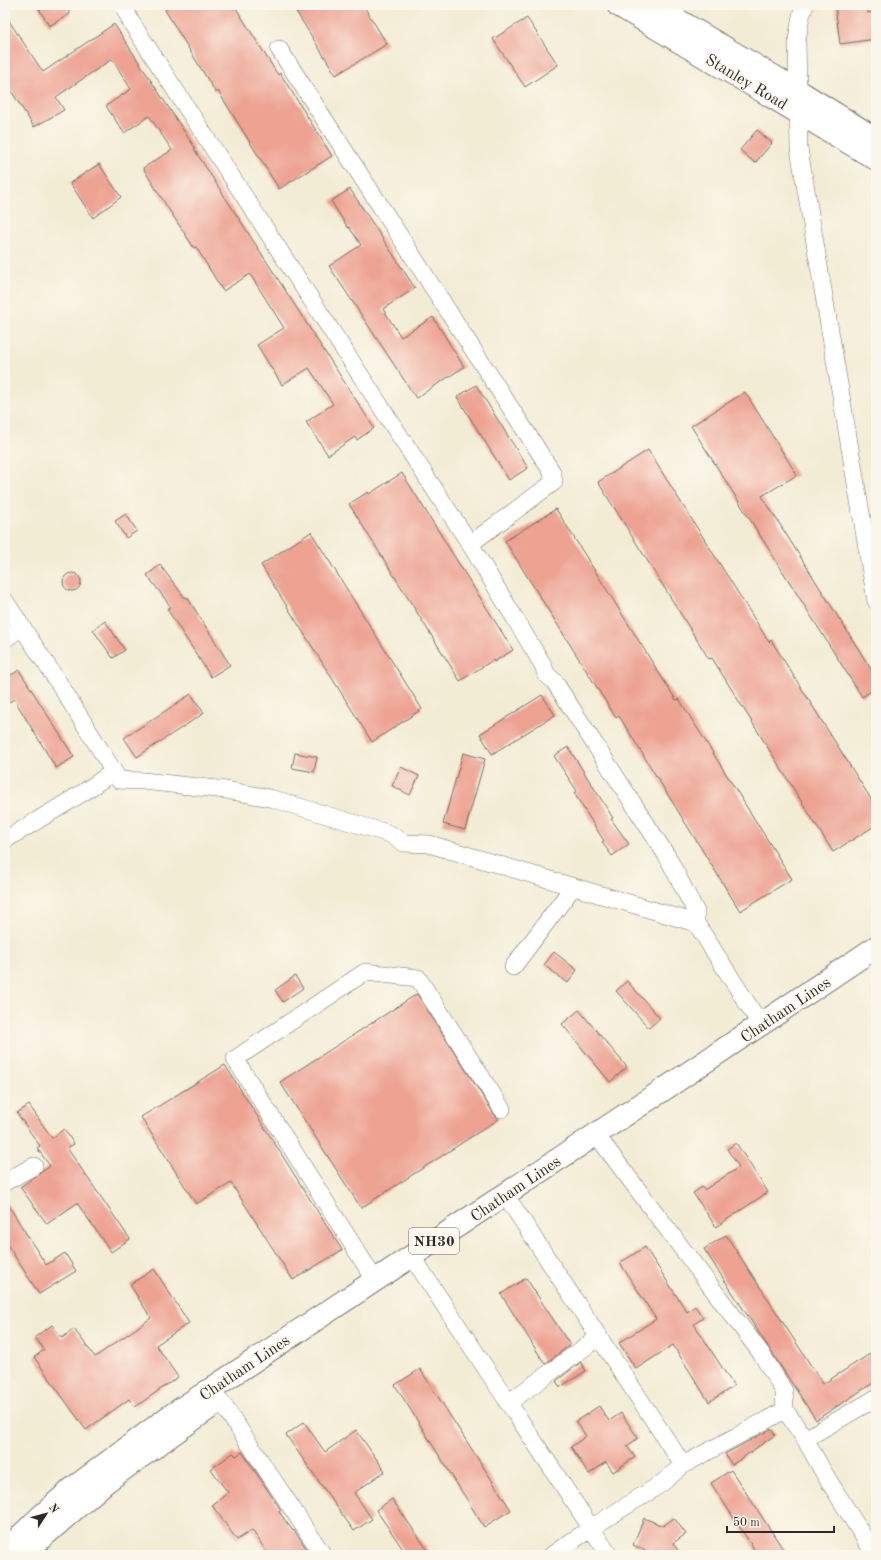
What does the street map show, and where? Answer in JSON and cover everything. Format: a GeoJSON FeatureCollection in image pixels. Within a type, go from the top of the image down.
{"type":"FeatureCollection","features":[{"type":"Feature","properties":{"kind":"main road","name":"Stanley Road"},"geometry":{"type":"LineString","coordinates":[[618,5],[876,159]]}},
{"type":"Feature","properties":{"kind":"main road","name":"Stanley Road"},"geometry":{"type":"LineString","coordinates":[[652,5],[797,90],[876,139]]}},
{"type":"Feature","properties":{"kind":"main road","name":"Chatham Lines"},"geometry":{"type":"LineString","coordinates":[[5,1551],[73,1488],[167,1418],[761,1025],[876,947]]}},
{"type":"Feature","properties":{"kind":"main road","name":"Chatham Lines"},"geometry":{"type":"LineString","coordinates":[[22,1555],[107,1481],[220,1400],[876,965]]}},
{"type":"Feature","properties":{"kind":"street"},"geometry":{"type":"LineString","coordinates":[[123,5],[140,35],[470,544],[543,665],[546,674],[554,681],[667,856],[696,912],[696,923],[761,1025]]}},
{"type":"Feature","properties":{"kind":"street"},"geometry":{"type":"LineString","coordinates":[[805,5],[801,16],[797,40],[797,111],[799,149],[876,601]]}},
{"type":"Feature","properties":{"kind":"street"},"geometry":{"type":"LineString","coordinates":[[279,50],[552,472],[554,482],[470,544]]}},
{"type":"Feature","properties":{"kind":"street"},"geometry":{"type":"LineString","coordinates":[[5,600],[119,780],[211,788],[270,798],[390,834],[404,843],[429,844],[696,923]]}},
{"type":"Feature","properties":{"kind":"street"},"geometry":{"type":"LineString","coordinates":[[5,639],[22,628]]}},
{"type":"Feature","properties":{"kind":"street"},"geometry":{"type":"LineString","coordinates":[[5,840],[84,792],[113,772]]}},
{"type":"Feature","properties":{"kind":"street"},"geometry":{"type":"LineString","coordinates":[[513,967],[572,887]]}},
{"type":"Feature","properties":{"kind":"street"},"geometry":{"type":"LineString","coordinates":[[375,1280],[235,1059],[365,972],[418,978],[502,1109]]}},
{"type":"Feature","properties":{"kind":"street"},"geometry":{"type":"LineString","coordinates":[[604,1145],[760,1353],[784,1391],[785,1410],[805,1439],[875,1555]]}},
{"type":"Feature","properties":{"kind":"street"},"geometry":{"type":"LineString","coordinates":[[5,1182],[34,1166]]}},
{"type":"Feature","properties":{"kind":"street"},"geometry":{"type":"LineString","coordinates":[[512,1206],[683,1465]]}},
{"type":"Feature","properties":{"kind":"street"},"geometry":{"type":"LineString","coordinates":[[419,1267],[609,1555]]}},
{"type":"Feature","properties":{"kind":"street"},"geometry":{"type":"LineString","coordinates":[[508,1403],[599,1337]]}},
{"type":"Feature","properties":{"kind":"street"},"geometry":{"type":"LineString","coordinates":[[805,1439],[876,1398]]}},
{"type":"Feature","properties":{"kind":"street"},"geometry":{"type":"LineString","coordinates":[[220,1400],[323,1555]]}},
{"type":"Feature","properties":{"kind":"street"},"geometry":{"type":"LineString","coordinates":[[552,1555],[591,1528],[661,1484],[683,1465],[785,1410]]}},
{"type":"Feature","properties":{"kind":"building"},"geometry":{"type":"Polygon","coordinates":[[[37,5],[65,5],[70,14],[49,26],[37,5]]]}},
{"type":"Feature","properties":{"kind":"building"},"geometry":{"type":"Polygon","coordinates":[[[172,5],[234,5],[278,75],[280,73],[332,156],[279,189],[218,91],[216,93],[165,10],[172,5]]]}},
{"type":"Feature","properties":{"kind":"building"},"geometry":{"type":"Polygon","coordinates":[[[292,5],[363,5],[387,44],[336,75],[292,5]]]}},
{"type":"Feature","properties":{"kind":"building"},"geometry":{"type":"Polygon","coordinates":[[[835,5],[867,5],[868,13],[876,11],[876,39],[840,44],[835,5]]]}},
{"type":"Feature","properties":{"kind":"building"},"geometry":{"type":"Polygon","coordinates":[[[5,15],[43,72],[114,24],[374,428],[357,440],[355,437],[328,455],[306,422],[333,404],[309,368],[282,385],[257,345],[284,328],[250,274],[223,291],[196,247],[194,248],[166,205],[143,168],[172,150],[149,116],[124,133],[106,106],[131,89],[112,59],[56,97],[64,110],[34,127],[5,81],[5,15]]]}},
{"type":"Feature","properties":{"kind":"building"},"geometry":{"type":"Polygon","coordinates":[[[527,18],[558,65],[525,87],[493,39],[527,18]]]}},
{"type":"Feature","properties":{"kind":"building"},"geometry":{"type":"Polygon","coordinates":[[[757,130],[772,143],[755,163],[740,150],[757,130]]]}},
{"type":"Feature","properties":{"kind":"building"},"geometry":{"type":"Polygon","coordinates":[[[99,164],[121,197],[93,218],[70,183],[99,164]]]}},
{"type":"Feature","properties":{"kind":"building"},"geometry":{"type":"Polygon","coordinates":[[[350,189],[415,288],[383,309],[401,337],[433,317],[464,367],[416,398],[329,266],[361,245],[331,201],[350,189]]]}},
{"type":"Feature","properties":{"kind":"building"},"geometry":{"type":"Polygon","coordinates":[[[476,385],[528,468],[509,480],[457,397],[476,385]]]}},
{"type":"Feature","properties":{"kind":"building"},"geometry":{"type":"Polygon","coordinates":[[[745,392],[797,475],[762,496],[876,677],[876,688],[862,697],[691,426],[745,392]]]}},
{"type":"Feature","properties":{"kind":"building"},"geometry":{"type":"Polygon","coordinates":[[[648,450],[769,642],[771,640],[876,807],[876,825],[833,852],[712,658],[709,659],[598,482],[648,450]]]}},
{"type":"Feature","properties":{"kind":"building"},"geometry":{"type":"Polygon","coordinates":[[[402,473],[513,650],[494,662],[493,660],[460,681],[349,504],[368,492],[369,494],[402,473]]]}},
{"type":"Feature","properties":{"kind":"building"},"geometry":{"type":"Polygon","coordinates":[[[556,509],[676,700],[679,699],[792,879],[740,911],[619,716],[616,718],[505,541],[556,509]]]}},
{"type":"Feature","properties":{"kind":"building"},"geometry":{"type":"Polygon","coordinates":[[[126,514],[137,531],[126,538],[115,521],[126,514]]]}},
{"type":"Feature","properties":{"kind":"building"},"geometry":{"type":"Polygon","coordinates":[[[311,532],[422,709],[372,742],[261,565],[311,532]]]}},
{"type":"Feature","properties":{"kind":"building"},"geometry":{"type":"Polygon","coordinates":[[[160,565],[185,598],[187,597],[230,665],[211,677],[167,609],[171,607],[147,575],[160,565]]]}},
{"type":"Feature","properties":{"kind":"building"},"geometry":{"type":"Polygon","coordinates":[[[72,573],[76,574],[80,578],[80,586],[76,590],[72,591],[68,590],[64,586],[63,582],[64,578],[68,574],[72,573]]]}},
{"type":"Feature","properties":{"kind":"building"},"geometry":{"type":"Polygon","coordinates":[[[105,621],[125,650],[113,658],[93,630],[105,621]]]}},
{"type":"Feature","properties":{"kind":"building"},"geometry":{"type":"Polygon","coordinates":[[[19,670],[74,757],[56,768],[14,699],[5,705],[5,679],[19,670]]]}},
{"type":"Feature","properties":{"kind":"building"},"geometry":{"type":"Polygon","coordinates":[[[191,694],[204,713],[137,757],[124,738],[191,694]]]}},
{"type":"Feature","properties":{"kind":"building"},"geometry":{"type":"Polygon","coordinates":[[[542,695],[555,715],[492,754],[480,734],[542,695]]]}},
{"type":"Feature","properties":{"kind":"building"},"geometry":{"type":"Polygon","coordinates":[[[568,747],[613,818],[611,819],[629,844],[612,856],[602,842],[604,841],[574,793],[577,791],[554,756],[568,747]]]}},
{"type":"Feature","properties":{"kind":"building"},"geometry":{"type":"Polygon","coordinates":[[[295,753],[317,757],[314,772],[292,768],[295,753]]]}},
{"type":"Feature","properties":{"kind":"building"},"geometry":{"type":"Polygon","coordinates":[[[463,753],[485,759],[465,830],[443,824],[463,753]]]}},
{"type":"Feature","properties":{"kind":"building"},"geometry":{"type":"Polygon","coordinates":[[[401,767],[419,776],[410,795],[392,786],[401,767]]]}},
{"type":"Feature","properties":{"kind":"building"},"geometry":{"type":"Polygon","coordinates":[[[554,952],[577,970],[568,983],[544,965],[554,952]]]}},
{"type":"Feature","properties":{"kind":"building"},"geometry":{"type":"Polygon","coordinates":[[[295,976],[303,988],[283,1002],[275,990],[295,976]]]}},
{"type":"Feature","properties":{"kind":"building"},"geometry":{"type":"Polygon","coordinates":[[[627,981],[660,1018],[649,1028],[616,991],[627,981]]]}},
{"type":"Feature","properties":{"kind":"building"},"geometry":{"type":"Polygon","coordinates":[[[417,994],[494,1114],[499,1119],[361,1208],[280,1082],[417,994]]]}},
{"type":"Feature","properties":{"kind":"building"},"geometry":{"type":"Polygon","coordinates":[[[579,1010],[627,1067],[610,1082],[562,1024],[579,1010]]]}},
{"type":"Feature","properties":{"kind":"building"},"geometry":{"type":"Polygon","coordinates":[[[225,1065],[342,1250],[293,1280],[231,1183],[196,1204],[141,1117],[225,1065]]]}},
{"type":"Feature","properties":{"kind":"building"},"geometry":{"type":"Polygon","coordinates":[[[29,1105],[52,1138],[64,1129],[74,1144],[67,1148],[130,1239],[111,1252],[77,1203],[47,1224],[20,1187],[50,1166],[37,1148],[40,1146],[17,1113],[29,1105]]]}},
{"type":"Feature","properties":{"kind":"building"},"geometry":{"type":"Polygon","coordinates":[[[736,1143],[768,1192],[716,1227],[693,1193],[702,1187],[704,1190],[739,1167],[727,1149],[736,1143]]]}},
{"type":"Feature","properties":{"kind":"building"},"geometry":{"type":"Polygon","coordinates":[[[5,1200],[46,1265],[65,1253],[76,1271],[39,1294],[5,1241],[5,1200]]]}},
{"type":"Feature","properties":{"kind":"building"},"geometry":{"type":"Polygon","coordinates":[[[726,1235],[823,1384],[876,1350],[876,1381],[816,1420],[704,1249],[726,1235]]]}},
{"type":"Feature","properties":{"kind":"building"},"geometry":{"type":"Polygon","coordinates":[[[645,1247],[687,1312],[695,1306],[703,1318],[694,1324],[734,1386],[709,1402],[673,1345],[636,1369],[619,1343],[656,1319],[620,1263],[645,1247]]]}},
{"type":"Feature","properties":{"kind":"building"},"geometry":{"type":"Polygon","coordinates":[[[154,1269],[189,1323],[156,1345],[178,1377],[135,1407],[129,1399],[86,1430],[34,1357],[44,1350],[35,1337],[52,1325],[62,1338],[74,1329],[95,1357],[151,1318],[130,1285],[154,1269]]]}},
{"type":"Feature","properties":{"kind":"building"},"geometry":{"type":"Polygon","coordinates":[[[526,1278],[570,1345],[545,1364],[501,1294],[526,1278]]]}},
{"type":"Feature","properties":{"kind":"building"},"geometry":{"type":"Polygon","coordinates":[[[581,1362],[586,1371],[560,1387],[556,1381],[581,1362]]]}},
{"type":"Feature","properties":{"kind":"building"},"geometry":{"type":"Polygon","coordinates":[[[420,1369],[511,1510],[484,1527],[395,1385],[420,1369]]]}},
{"type":"Feature","properties":{"kind":"building"},"geometry":{"type":"Polygon","coordinates":[[[599,1406],[609,1421],[621,1413],[638,1438],[627,1446],[635,1457],[613,1472],[606,1462],[589,1474],[571,1447],[586,1436],[576,1421],[599,1406]]]}},
{"type":"Feature","properties":{"kind":"building"},"geometry":{"type":"Polygon","coordinates":[[[304,1422],[325,1452],[356,1430],[385,1471],[354,1493],[372,1519],[354,1531],[286,1435],[304,1422]]]}},
{"type":"Feature","properties":{"kind":"building"},"geometry":{"type":"Polygon","coordinates":[[[771,1429],[775,1435],[732,1465],[725,1454],[771,1429]]]}},
{"type":"Feature","properties":{"kind":"building"},"geometry":{"type":"Polygon","coordinates":[[[242,1452],[281,1510],[279,1512],[293,1531],[294,1530],[311,1555],[269,1555],[252,1530],[237,1540],[212,1505],[228,1493],[211,1469],[233,1453],[236,1456],[242,1452]]]}},
{"type":"Feature","properties":{"kind":"building"},"geometry":{"type":"Polygon","coordinates":[[[731,1470],[787,1555],[758,1555],[711,1483],[731,1470]]]}},
{"type":"Feature","properties":{"kind":"building"},"geometry":{"type":"Polygon","coordinates":[[[392,1499],[431,1555],[407,1555],[376,1510],[392,1499]]]}},
{"type":"Feature","properties":{"kind":"building"},"geometry":{"type":"Polygon","coordinates":[[[644,1518],[663,1526],[674,1518],[686,1534],[673,1543],[681,1555],[648,1555],[644,1550],[633,1545],[644,1518]]]}}]}
